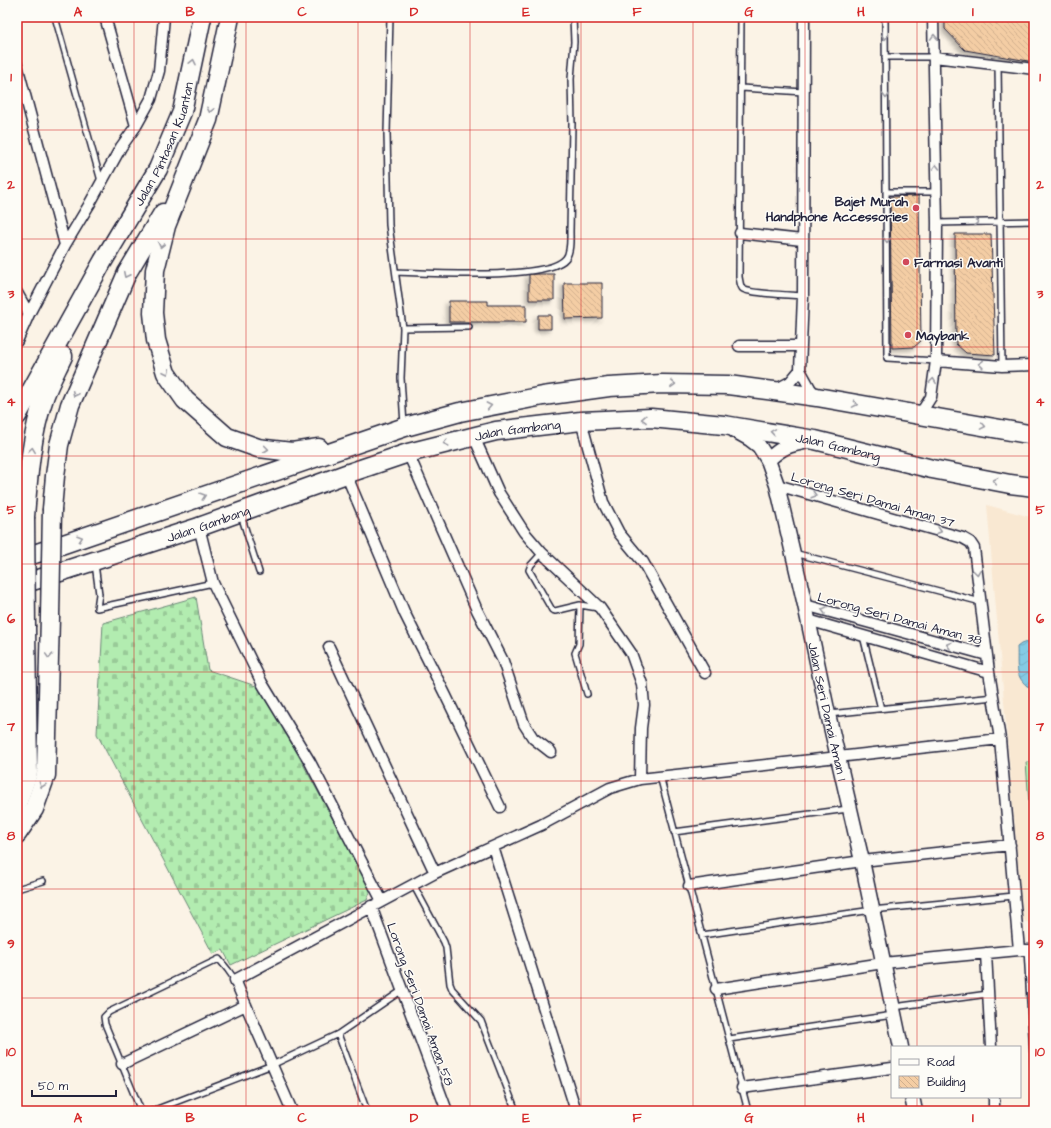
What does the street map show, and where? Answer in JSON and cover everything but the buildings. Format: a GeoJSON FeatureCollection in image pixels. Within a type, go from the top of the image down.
{"type":"FeatureCollection","features":[{"type":"Feature","properties":{"kind":"highway","name":"Jalan Pintasan Kuantan"},"geometry":{"type":"LineString","coordinates":[[103,261],[158,169],[182,112],[202,17]]}},
{"type":"Feature","properties":{"kind":"highway"},"geometry":{"type":"LineString","coordinates":[[230,17],[208,120],[182,181],[166,226],[155,270],[153,313],[156,340],[166,373],[185,400],[227,436],[258,448],[292,452],[357,443]]}},
{"type":"Feature","properties":{"kind":"highway"},"geometry":{"type":"LineString","coordinates":[[17,834],[34,809],[46,774],[52,509],[59,445],[70,404],[127,273],[182,181]]}},
{"type":"Feature","properties":{"kind":"highway"},"geometry":{"type":"LineString","coordinates":[[17,416],[103,261]]}},
{"type":"Feature","properties":{"kind":"highway"},"geometry":{"type":"LineString","coordinates":[[17,804],[28,773],[25,517],[28,473],[33,440],[44,396],[103,261]]}},
{"type":"Feature","properties":{"kind":"highway","name":"Jalan Gambang"},"geometry":{"type":"LineString","coordinates":[[17,560],[405,427],[475,409],[543,396],[608,387],[662,384],[721,385],[817,397],[1034,435]]}},
{"type":"Feature","properties":{"kind":"highway","name":"Jalan Gambang"},"geometry":{"type":"LineString","coordinates":[[17,586],[200,527],[408,453],[496,431],[581,421],[650,418],[724,425],[815,440],[932,469],[1010,484],[1034,487]]}},
{"type":"Feature","properties":{"kind":"street"},"geometry":{"type":"LineString","coordinates":[[105,17],[136,126]]}},
{"type":"Feature","properties":{"kind":"street"},"geometry":{"type":"LineString","coordinates":[[17,340],[29,314],[66,245],[121,147],[136,126],[151,98],[159,71],[164,17]]}},
{"type":"Feature","properties":{"kind":"street"},"geometry":{"type":"LineString","coordinates":[[804,17],[800,370],[817,397]]}},
{"type":"Feature","properties":{"kind":"street"},"geometry":{"type":"LineString","coordinates":[[917,415],[924,408],[931,397],[936,361],[936,192],[933,17]]}},
{"type":"Feature","properties":{"kind":"street"},"geometry":{"type":"LineString","coordinates":[[934,57],[1034,69]]}},
{"type":"Feature","properties":{"kind":"street"},"geometry":{"type":"LineString","coordinates":[[17,65],[19,82],[66,245]]}},
{"type":"Feature","properties":{"kind":"street"},"geometry":{"type":"LineString","coordinates":[[740,233],[802,240]]}},
{"type":"Feature","properties":{"kind":"street"},"geometry":{"type":"LineString","coordinates":[[17,293],[29,314]]}},
{"type":"Feature","properties":{"kind":"street"},"geometry":{"type":"LineString","coordinates":[[739,346],[801,346]]}},
{"type":"Feature","properties":{"kind":"street"},"geometry":{"type":"LineString","coordinates":[[936,361],[1002,366],[1034,365]]}},
{"type":"Feature","properties":{"kind":"street"},"geometry":{"type":"LineString","coordinates":[[774,391],[790,382],[800,370]]}},
{"type":"Feature","properties":{"kind":"street"},"geometry":{"type":"LineString","coordinates":[[581,421],[603,502],[619,533],[643,562],[705,673]]}},
{"type":"Feature","properties":{"kind":"street","name":"Jalan Seri Damai Aman 1"},"geometry":{"type":"LineString","coordinates":[[724,425],[750,439],[759,446],[768,460],[776,485],[805,605],[901,1046]]}},
{"type":"Feature","properties":{"kind":"street"},"geometry":{"type":"LineString","coordinates":[[474,436],[499,493],[524,532],[542,553],[600,608],[631,653],[642,684],[644,705],[641,728],[640,779]]}},
{"type":"Feature","properties":{"kind":"street"},"geometry":{"type":"LineString","coordinates":[[768,460],[784,447],[815,440]]}},
{"type":"Feature","properties":{"kind":"street"},"geometry":{"type":"LineString","coordinates":[[408,453],[477,610],[503,661],[524,724],[533,738],[551,752]]}},
{"type":"Feature","properties":{"kind":"street"},"geometry":{"type":"LineString","coordinates":[[346,474],[405,614],[500,807]]}},
{"type":"Feature","properties":{"kind":"street","name":"Lorong Seri Damai Aman 37"},"geometry":{"type":"LineString","coordinates":[[776,485],[963,538],[970,542],[974,548],[981,602]]}},
{"type":"Feature","properties":{"kind":"street"},"geometry":{"type":"LineString","coordinates":[[200,527],[213,583],[262,683],[310,762],[382,901]]}},
{"type":"Feature","properties":{"kind":"street"},"geometry":{"type":"LineString","coordinates":[[716,989],[883,963],[1027,950],[1014,896],[1000,739],[989,672],[981,602]]}},
{"type":"Feature","properties":{"kind":"street","name":"Lorong Seri Damai Aman 38"},"geometry":{"type":"LineString","coordinates":[[805,605],[987,655]]}},
{"type":"Feature","properties":{"kind":"street"},"geometry":{"type":"LineString","coordinates":[[808,620],[989,672]]}},
{"type":"Feature","properties":{"kind":"street"},"geometry":{"type":"LineString","coordinates":[[329,647],[435,873]]}},
{"type":"Feature","properties":{"kind":"street"},"geometry":{"type":"LineString","coordinates":[[292,1111],[235,980],[371,906],[435,873],[541,825],[610,788],[640,779],[1000,739]]}},
{"type":"Feature","properties":{"kind":"street"},"geometry":{"type":"LineString","coordinates":[[689,886],[862,862],[1010,845]]}},
{"type":"Feature","properties":{"kind":"street"},"geometry":{"type":"LineString","coordinates":[[493,846],[576,1111]]}},
{"type":"Feature","properties":{"kind":"street","name":"Lorong Seri Damai Aman 58"},"geometry":{"type":"LineString","coordinates":[[371,906],[401,991],[447,1111]]}},
{"type":"Feature","properties":{"kind":"street"},"geometry":{"type":"LineString","coordinates":[[986,953],[991,1046]]}},
{"type":"Feature","properties":{"kind":"street"},"geometry":{"type":"LineString","coordinates":[[122,1064],[246,1005]]}},
{"type":"Feature","properties":{"kind":"street"},"geometry":{"type":"LineString","coordinates":[[742,1088],[891,1068]]}},
{"type":"Feature","properties":{"kind":"street"},"geometry":{"type":"LineString","coordinates":[[912,1098],[915,1111]]}},
{"type":"Feature","properties":{"kind":"street"},"geometry":{"type":"LineString","coordinates":[[994,1098],[994,1111]]}},
{"type":"Feature","properties":{"kind":"lane"},"geometry":{"type":"LineString","coordinates":[[55,17],[102,182]]}},
{"type":"Feature","properties":{"kind":"lane"},"geometry":{"type":"LineString","coordinates":[[390,17],[387,133],[389,225],[403,328],[401,378],[405,427]]}},
{"type":"Feature","properties":{"kind":"lane"},"geometry":{"type":"LineString","coordinates":[[396,272],[500,274],[554,266],[562,262],[567,257],[570,247],[571,224],[571,79],[574,42],[573,17]]}},
{"type":"Feature","properties":{"kind":"lane"},"geometry":{"type":"LineString","coordinates":[[741,17],[739,277],[741,287],[744,290],[754,292],[802,296]]}},
{"type":"Feature","properties":{"kind":"lane"},"geometry":{"type":"LineString","coordinates":[[885,17],[887,358],[936,361]]}},
{"type":"Feature","properties":{"kind":"lane"},"geometry":{"type":"LineString","coordinates":[[885,57],[934,57]]}},
{"type":"Feature","properties":{"kind":"lane"},"geometry":{"type":"LineString","coordinates":[[998,64],[1002,366]]}},
{"type":"Feature","properties":{"kind":"lane"},"geometry":{"type":"LineString","coordinates":[[741,88],[804,92]]}},
{"type":"Feature","properties":{"kind":"lane"},"geometry":{"type":"LineString","coordinates":[[886,192],[936,192]]}},
{"type":"Feature","properties":{"kind":"lane"},"geometry":{"type":"LineString","coordinates":[[936,223],[1034,221]]}},
{"type":"Feature","properties":{"kind":"lane"},"geometry":{"type":"LineString","coordinates":[[403,328],[469,327]]}},
{"type":"Feature","properties":{"kind":"lane"},"geometry":{"type":"LineString","coordinates":[[240,512],[259,572]]}},
{"type":"Feature","properties":{"kind":"lane"},"geometry":{"type":"LineString","coordinates":[[542,553],[531,565],[529,570],[552,610],[555,611],[580,605],[600,608]]}},
{"type":"Feature","properties":{"kind":"lane"},"geometry":{"type":"LineString","coordinates":[[793,553],[981,602]]}},
{"type":"Feature","properties":{"kind":"lane"},"geometry":{"type":"LineString","coordinates":[[94,561],[99,594],[98,608],[213,583]]}},
{"type":"Feature","properties":{"kind":"lane"},"geometry":{"type":"LineString","coordinates":[[580,605],[579,644],[575,653],[587,694]]}},
{"type":"Feature","properties":{"kind":"lane"},"geometry":{"type":"LineString","coordinates":[[863,635],[881,709]]}},
{"type":"Feature","properties":{"kind":"lane"},"geometry":{"type":"LineString","coordinates":[[828,714],[994,697]]}},
{"type":"Feature","properties":{"kind":"lane"},"geometry":{"type":"LineString","coordinates":[[660,776],[748,1111]]}},
{"type":"Feature","properties":{"kind":"lane"},"geometry":{"type":"LineString","coordinates":[[674,832],[849,809]]}},
{"type":"Feature","properties":{"kind":"lane"},"geometry":{"type":"LineString","coordinates":[[17,889],[43,881]]}},
{"type":"Feature","properties":{"kind":"lane"},"geometry":{"type":"LineString","coordinates":[[413,884],[444,942],[452,989],[481,1021],[516,1111]]}},
{"type":"Feature","properties":{"kind":"lane"},"geometry":{"type":"LineString","coordinates":[[702,935],[872,910],[1014,896]]}},
{"type":"Feature","properties":{"kind":"lane"},"geometry":{"type":"LineString","coordinates":[[1027,950],[1034,1071]]}},
{"type":"Feature","properties":{"kind":"lane"},"geometry":{"type":"LineString","coordinates":[[141,1111],[105,1024],[104,1018],[109,1012],[219,959],[235,980]]}},
{"type":"Feature","properties":{"kind":"lane"},"geometry":{"type":"LineString","coordinates":[[152,1111],[272,1065],[338,1034],[401,991]]}},
{"type":"Feature","properties":{"kind":"lane"},"geometry":{"type":"LineString","coordinates":[[729,1040],[988,994]]}},
{"type":"Feature","properties":{"kind":"lane"},"geometry":{"type":"LineString","coordinates":[[338,1034],[367,1111]]}},
{"type":"Feature","properties":{"kind":"shaded area"},"geometry":{"type":"Polygon","coordinates":[[[987,505],[1034,518],[1034,926],[1023,920],[987,505]]]}},
{"type":"Feature","properties":{"kind":"green space"},"geometry":{"type":"Polygon","coordinates":[[[196,597],[208,670],[262,688],[371,890],[367,900],[231,965],[223,950],[213,954],[97,734],[103,623],[196,597]]]}},
{"type":"Feature","properties":{"kind":"green space"},"geometry":{"type":"Polygon","coordinates":[[[1026,762],[1034,762],[1034,874],[1026,762]]]}},
{"type":"Feature","properties":{"kind":"water"},"geometry":{"type":"Polygon","coordinates":[[[1032,640],[1034,641],[1034,691],[1023,682],[1017,667],[1017,647],[1032,640]]]}},
{"type":"Feature","properties":{"kind":"place","name":"Bajet Murah Handphone Accessories"},"geometry":{"type":"Point","coordinates":[916,208]}},
{"type":"Feature","properties":{"kind":"place","name":"Farmasi Avanti"},"geometry":{"type":"Point","coordinates":[906,262]}},
{"type":"Feature","properties":{"kind":"place","name":"Maybank"},"geometry":{"type":"Point","coordinates":[908,335]}}]}
